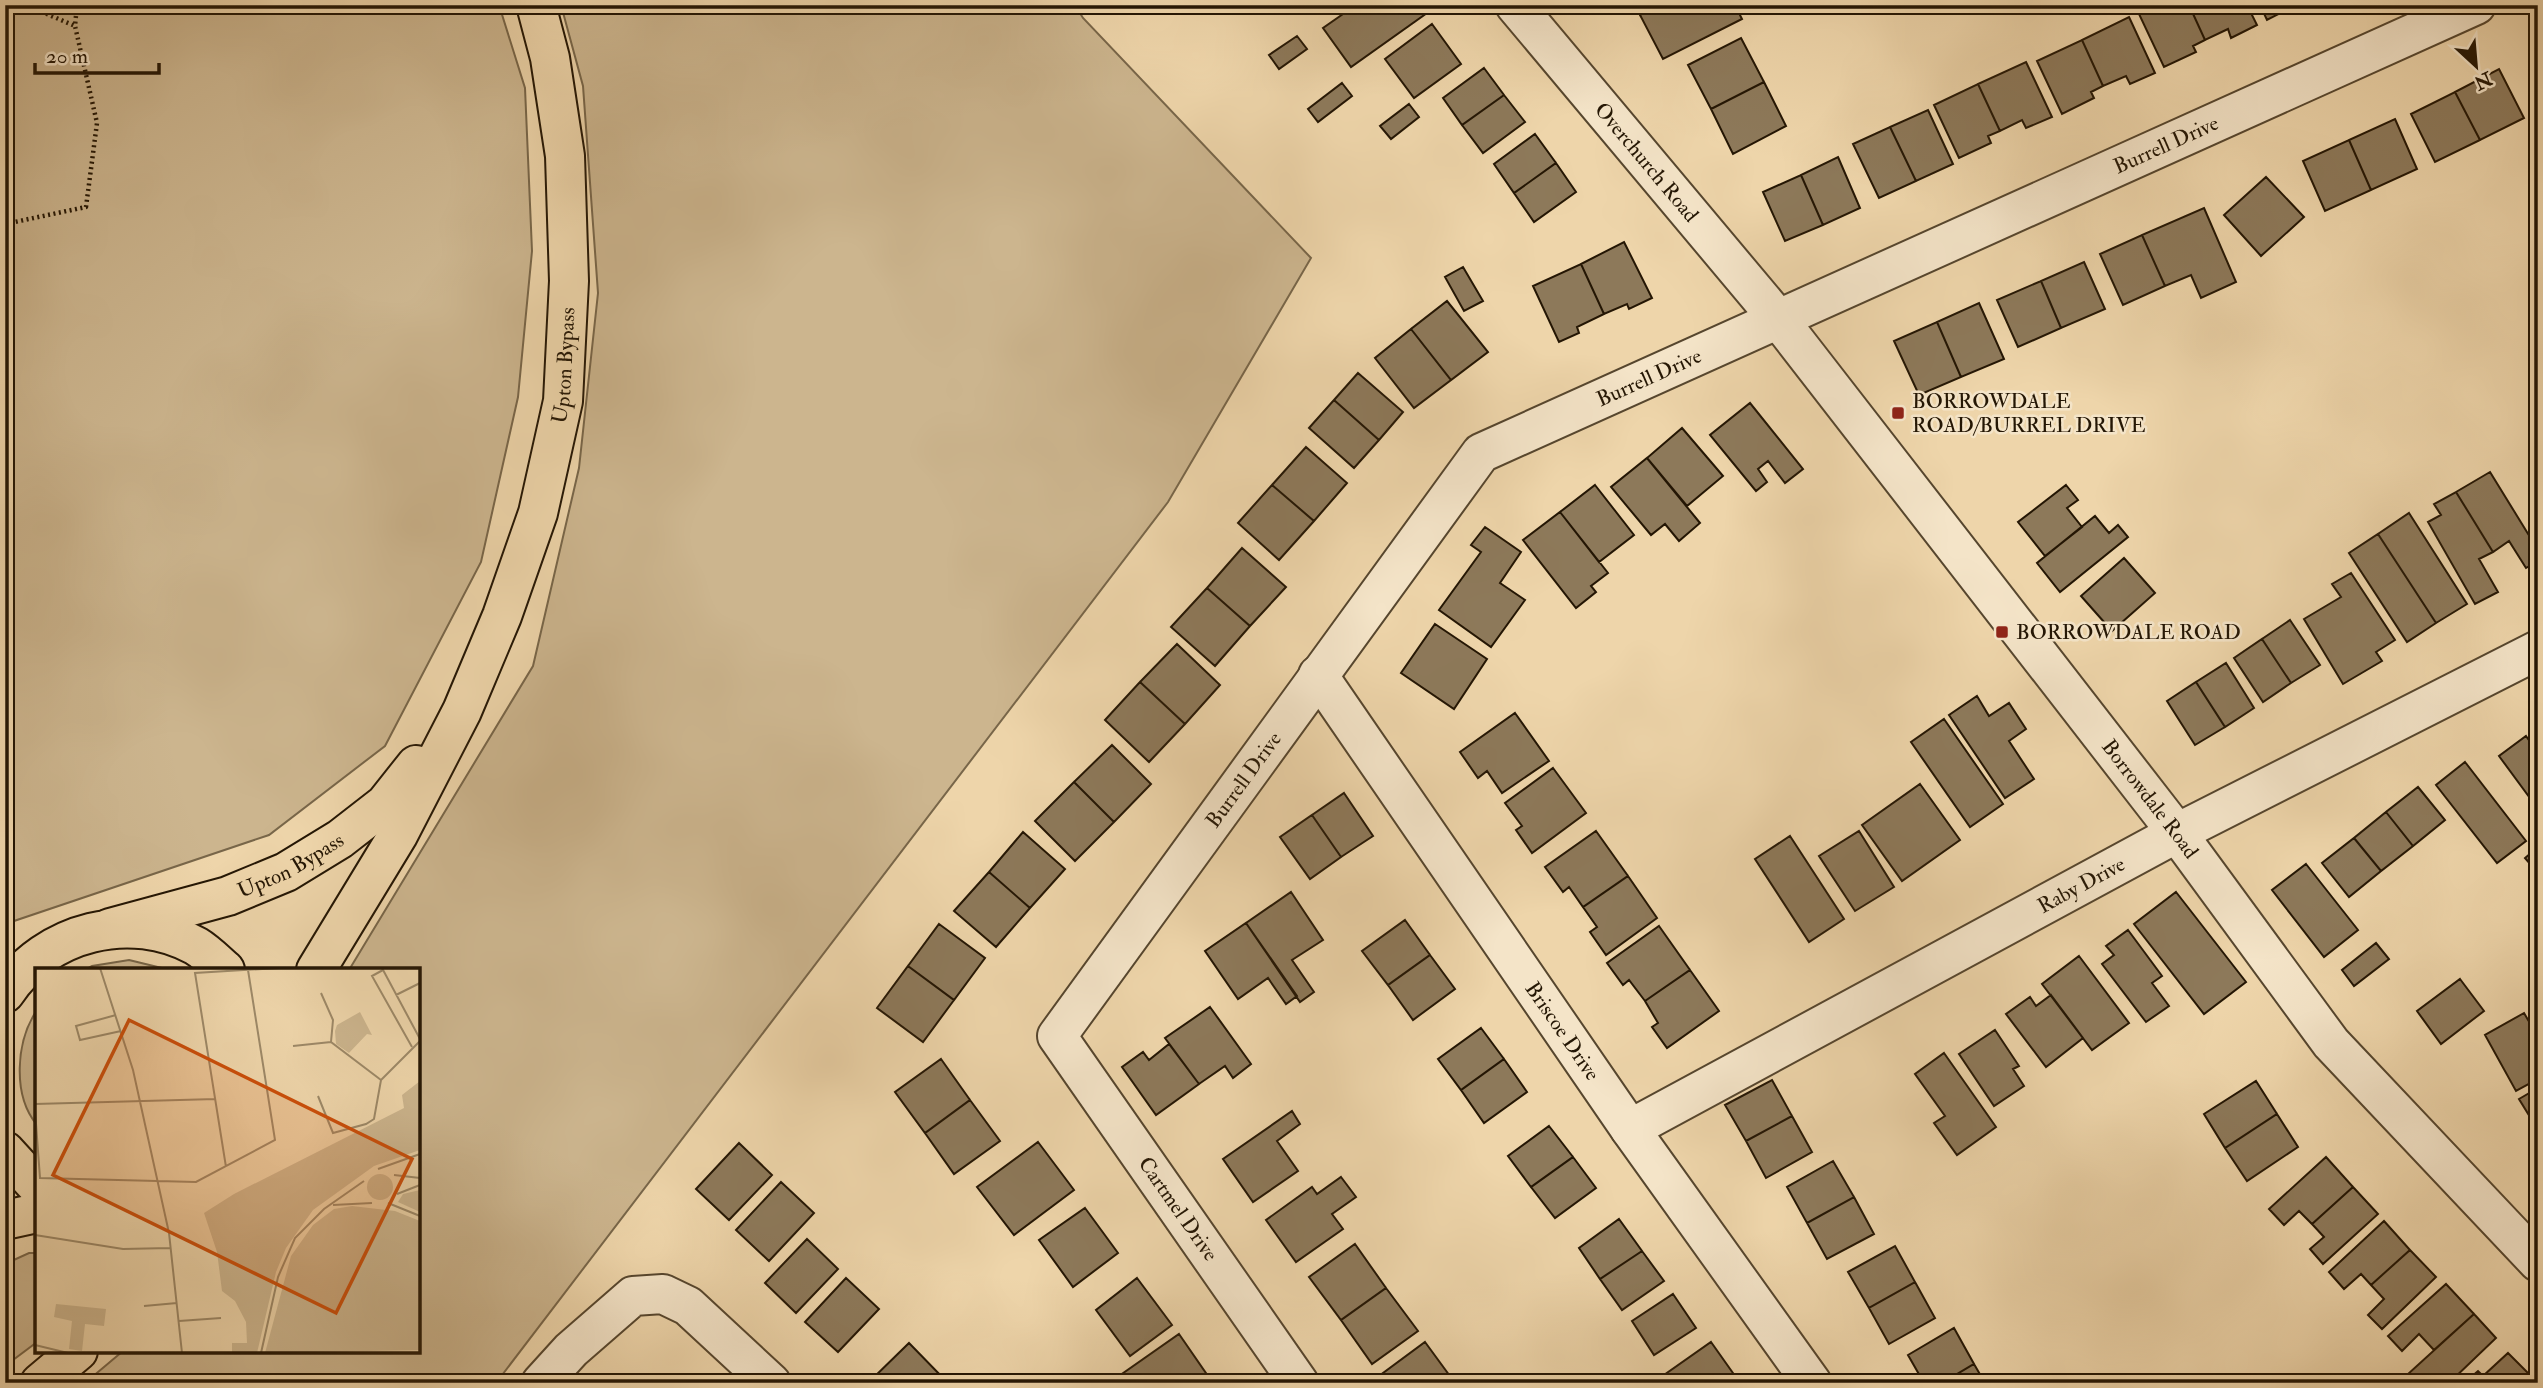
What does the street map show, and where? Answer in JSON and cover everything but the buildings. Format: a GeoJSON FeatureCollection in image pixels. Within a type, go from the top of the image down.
{"type":"FeatureCollection","features":[{"type":"Feature","properties":{"kind":"main road","name":"Upton Bypass"},"geometry":{"type":"LineString","coordinates":[[317,968],[398,835],[462,711],[502,616],[538,513],[563,401],[569,281],[565,156],[550,58],[536,5]]}},
{"type":"Feature","properties":{"kind":"main road","name":"Upton Bypass"},"geometry":{"type":"LineString","coordinates":[[8,984],[41,954],[74,937],[228,896],[286,872],[340,839],[385,804],[462,711]]}},
{"type":"Feature","properties":{"kind":"main road"},"geometry":{"type":"LineString","coordinates":[[110,928],[155,931],[196,946],[224,968]]}},
{"type":"Feature","properties":{"kind":"main road"},"geometry":{"type":"LineString","coordinates":[[5,1151],[35,1184]]}},
{"type":"Feature","properties":{"kind":"main road"},"geometry":{"type":"LineString","coordinates":[[5,1220],[35,1213]]}},
{"type":"Feature","properties":{"kind":"main road"},"geometry":{"type":"LineString","coordinates":[[40,1383],[76,1353]]}},
{"type":"Feature","properties":{"kind":"street","name":"Overchurch Road"},"geometry":{"type":"LineString","coordinates":[[1515,5],[1779,320]]}},
{"type":"Feature","properties":{"kind":"street","name":"Burrell Drive"},"geometry":{"type":"LineString","coordinates":[[1057,1036],[1481,453],[2476,5]]}},
{"type":"Feature","properties":{"kind":"street","name":"Borrowdale Road"},"geometry":{"type":"LineString","coordinates":[[1779,320],[2177,833],[2331,1043],[2538,1262]]}},
{"type":"Feature","properties":{"kind":"street","name":"Raby Drive"},"geometry":{"type":"LineString","coordinates":[[1630,1129],[2177,833],[2538,650]]}},
{"type":"Feature","properties":{"kind":"street","name":"Briscoe Drive"},"geometry":{"type":"LineString","coordinates":[[1318,675],[1630,1129],[1812,1383]]}},
{"type":"Feature","properties":{"kind":"street","name":"Cartmel Drive"},"geometry":{"type":"LineString","coordinates":[[1057,1036],[1298,1383]]}},
{"type":"Feature","properties":{"kind":"street"},"geometry":{"type":"LineString","coordinates":[[541,1383],[570,1350],[632,1296],[663,1294],[688,1306],[771,1383]]}},
{"type":"Feature","properties":{"kind":"path"},"geometry":{"type":"LineString","coordinates":[[26,5],[75,26]]}},
{"type":"Feature","properties":{"kind":"path"},"geometry":{"type":"LineString","coordinates":[[5,224],[86,207],[97,123],[75,26],[77,5]]}},
{"type":"Feature","properties":{"kind":"shaded area"},"geometry":{"type":"Polygon","coordinates":[[[5,5],[499,5],[525,88],[532,251],[518,397],[481,562],[385,746],[269,835],[5,924],[5,5]]]}},
{"type":"Feature","properties":{"kind":"shaded area"},"geometry":{"type":"Polygon","coordinates":[[[561,5],[1075,5],[1083,18],[1311,258],[1168,502],[496,1383],[85,1383],[121,1353],[420,1353],[420,968],[350,968],[533,666],[579,468],[598,293],[583,86],[561,5]]]}},
{"type":"Feature","properties":{"kind":"shaded area"},"geometry":{"type":"Polygon","coordinates":[[[129,960],[162,968],[88,968],[129,960]]]}},
{"type":"Feature","properties":{"kind":"shaded area"},"geometry":{"type":"Polygon","coordinates":[[[35,1014],[35,1122],[23,1099],[20,1084],[21,1052],[35,1014]]]}},
{"type":"Feature","properties":{"kind":"shaded area"},"geometry":{"type":"Polygon","coordinates":[[[35,1253],[35,1344],[5,1366],[5,1264],[35,1253]]]}},
{"type":"Feature","properties":{"kind":"place","name":"BORROWDALE ROAD/BURREL DRIVE"},"geometry":{"type":"Point","coordinates":[1898,413]}},
{"type":"Feature","properties":{"kind":"place","name":"BORROWDALE ROAD"},"geometry":{"type":"Point","coordinates":[2002,632]}}]}
